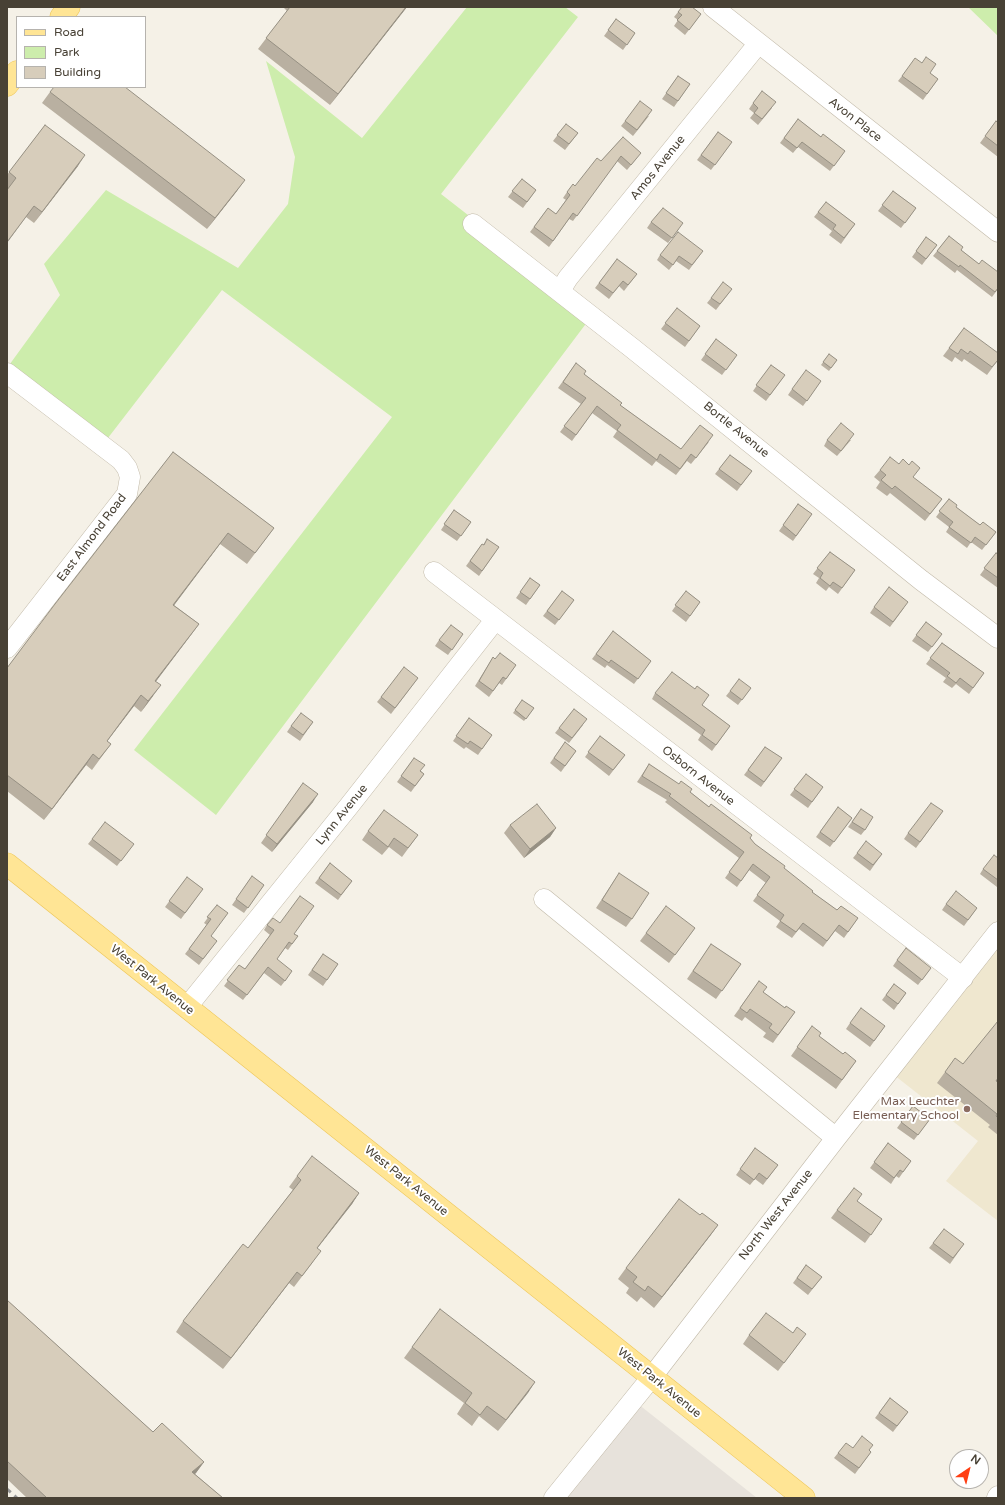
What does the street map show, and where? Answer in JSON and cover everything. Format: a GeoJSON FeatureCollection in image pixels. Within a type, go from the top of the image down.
{"type":"FeatureCollection","features":[{"type":"Feature","properties":{"kind":"main road"},"geometry":{"type":"LineString","coordinates":[[62,16],[69,7]]}},
{"type":"Feature","properties":{"kind":"main road"},"geometry":{"type":"LineString","coordinates":[[7,85],[16,73]]}},
{"type":"Feature","properties":{"kind":"main road","name":"West Park Avenue"},"geometry":{"type":"LineString","coordinates":[[7,864],[651,1378],[804,1498]]}},
{"type":"Feature","properties":{"kind":"street","name":"Avon Place"},"geometry":{"type":"LineString","coordinates":[[713,7],[998,232]]}},
{"type":"Feature","properties":{"kind":"street","name":"Amos Avenue"},"geometry":{"type":"LineString","coordinates":[[563,294],[563,286],[568,278],[758,44]]}},
{"type":"Feature","properties":{"kind":"street","name":"Bortle Avenue"},"geometry":{"type":"LineString","coordinates":[[473,224],[756,446],[921,580],[998,638]]}},
{"type":"Feature","properties":{"kind":"street","name":"East Almond Road"},"geometry":{"type":"LineString","coordinates":[[7,373],[121,460],[128,468],[130,477],[127,494],[7,648]]}},
{"type":"Feature","properties":{"kind":"street","name":"Osborn Avenue"},"geometry":{"type":"LineString","coordinates":[[434,572],[963,978]]}},
{"type":"Feature","properties":{"kind":"street","name":"Lynn Avenue"},"geometry":{"type":"LineString","coordinates":[[187,1007],[354,800],[495,620]]}},
{"type":"Feature","properties":{"kind":"street"},"geometry":{"type":"LineString","coordinates":[[544,899],[836,1138]]}},
{"type":"Feature","properties":{"kind":"street","name":"North West Avenue"},"geometry":{"type":"LineString","coordinates":[[554,1498],[651,1378],[836,1138],[998,932]]}},
{"type":"Feature","properties":{"kind":"shaded area","name":"Max Leuchter Elementary School"},"geometry":{"type":"Polygon","coordinates":[[[998,945],[998,1221],[946,1181],[978,1141],[894,1075],[998,945]]]}},
{"type":"Feature","properties":{"kind":"shaded area"},"geometry":{"type":"Polygon","coordinates":[[[633,1400],[757,1498],[555,1498],[633,1400]]]}},
{"type":"Feature","properties":{"kind":"green space"},"geometry":{"type":"Polygon","coordinates":[[[467,7],[565,7],[578,17],[441,194],[594,313],[216,815],[134,750],[392,417],[222,290],[101,447],[7,368],[60,295],[44,264],[106,190],[238,268],[288,204],[295,157],[266,61],[362,138],[467,7]]]}},
{"type":"Feature","properties":{"kind":"green space"},"geometry":{"type":"Polygon","coordinates":[[[968,7],[998,7],[998,36],[968,7]]]}},
{"type":"Feature","properties":{"kind":"building"},"geometry":{"type":"Polygon","coordinates":[[[290,7],[406,7],[338,94],[266,38],[290,7]]]}},
{"type":"Feature","properties":{"kind":"building"},"geometry":{"type":"Polygon","coordinates":[[[682,7],[692,7],[701,14],[689,30],[677,20],[682,15],[678,12],[682,7]]]}},
{"type":"Feature","properties":{"kind":"building"},"geometry":{"type":"Polygon","coordinates":[[[616,19],[635,33],[627,45],[608,30],[616,19]]]}},
{"type":"Feature","properties":{"kind":"building"},"geometry":{"type":"Polygon","coordinates":[[[926,57],[936,64],[930,73],[938,79],[927,94],[902,76],[915,58],[922,63],[926,57]]]}},
{"type":"Feature","properties":{"kind":"building"},"geometry":{"type":"Polygon","coordinates":[[[678,76],[690,84],[678,101],[666,93],[678,76]]]}},
{"type":"Feature","properties":{"kind":"building"},"geometry":{"type":"Polygon","coordinates":[[[53,88],[126,88],[245,180],[215,218],[50,92],[53,88]]]}},
{"type":"Feature","properties":{"kind":"building"},"geometry":{"type":"Polygon","coordinates":[[[762,91],[776,102],[762,119],[754,113],[758,108],[753,103],[762,91]]]}},
{"type":"Feature","properties":{"kind":"building"},"geometry":{"type":"Polygon","coordinates":[[[640,101],[652,110],[637,130],[625,121],[640,101]]]}},
{"type":"Feature","properties":{"kind":"building"},"geometry":{"type":"Polygon","coordinates":[[[798,119],[821,137],[823,134],[845,151],[834,166],[802,142],[797,148],[784,138],[798,119]]]}},
{"type":"Feature","properties":{"kind":"building"},"geometry":{"type":"Polygon","coordinates":[[[996,121],[998,123],[998,146],[985,136],[996,121]]]}},
{"type":"Feature","properties":{"kind":"building"},"geometry":{"type":"Polygon","coordinates":[[[566,124],[578,133],[569,144],[557,135],[566,124]]]}},
{"type":"Feature","properties":{"kind":"building"},"geometry":{"type":"Polygon","coordinates":[[[45,125],[85,155],[42,212],[34,206],[7,242],[7,190],[16,178],[9,172],[45,125]]]}},
{"type":"Feature","properties":{"kind":"building"},"geometry":{"type":"Polygon","coordinates":[[[718,132],[732,142],[715,165],[701,155],[718,132]]]}},
{"type":"Feature","properties":{"kind":"building"},"geometry":{"type":"Polygon","coordinates":[[[623,137],[641,153],[631,165],[621,156],[577,216],[573,213],[553,241],[534,227],[548,208],[556,214],[570,195],[567,192],[573,184],[575,186],[597,158],[601,161],[623,137]]]}},
{"type":"Feature","properties":{"kind":"building"},"geometry":{"type":"Polygon","coordinates":[[[522,179],[536,190],[527,202],[512,191],[522,179]]]}},
{"type":"Feature","properties":{"kind":"building"},"geometry":{"type":"Polygon","coordinates":[[[893,191],[916,208],[905,223],[882,205],[893,191]]]}},
{"type":"Feature","properties":{"kind":"building"},"geometry":{"type":"Polygon","coordinates":[[[826,202],[855,224],[844,238],[833,229],[836,225],[818,212],[826,202]]]}},
{"type":"Feature","properties":{"kind":"building"},"geometry":{"type":"Polygon","coordinates":[[[663,208],[683,223],[672,238],[651,222],[663,208]]]}},
{"type":"Feature","properties":{"kind":"building"},"geometry":{"type":"Polygon","coordinates":[[[678,232],[703,251],[692,265],[679,256],[673,265],[660,255],[678,232]]]}},
{"type":"Feature","properties":{"kind":"building"},"geometry":{"type":"Polygon","coordinates":[[[949,236],[963,247],[961,250],[979,264],[982,260],[998,272],[998,288],[995,292],[960,265],[959,267],[937,251],[949,236]]]}},
{"type":"Feature","properties":{"kind":"building"},"geometry":{"type":"Polygon","coordinates":[[[926,237],[937,245],[926,259],[916,251],[926,237]]]}},
{"type":"Feature","properties":{"kind":"building"},"geometry":{"type":"Polygon","coordinates":[[[617,259],[637,274],[628,285],[623,281],[613,293],[599,283],[617,259]]]}},
{"type":"Feature","properties":{"kind":"building"},"geometry":{"type":"Polygon","coordinates":[[[723,282],[732,289],[720,304],[711,298],[723,282]]]}},
{"type":"Feature","properties":{"kind":"building"},"geometry":{"type":"Polygon","coordinates":[[[677,308],[700,326],[689,341],[665,323],[677,308]]]}},
{"type":"Feature","properties":{"kind":"building"},"geometry":{"type":"Polygon","coordinates":[[[964,328],[998,353],[998,360],[992,367],[970,351],[968,354],[961,349],[958,354],[949,348],[964,328]]]}},
{"type":"Feature","properties":{"kind":"building"},"geometry":{"type":"Polygon","coordinates":[[[716,339],[737,355],[726,370],[705,354],[716,339]]]}},
{"type":"Feature","properties":{"kind":"building"},"geometry":{"type":"Polygon","coordinates":[[[829,354],[837,360],[831,368],[823,362],[829,354]]]}},
{"type":"Feature","properties":{"kind":"building"},"geometry":{"type":"Polygon","coordinates":[[[576,363],[586,371],[584,374],[622,403],[620,405],[681,449],[700,425],[713,435],[696,458],[691,454],[680,469],[660,454],[657,460],[617,430],[621,425],[597,406],[576,435],[564,426],[586,398],[563,382],[576,363]]]}},
{"type":"Feature","properties":{"kind":"building"},"geometry":{"type":"Polygon","coordinates":[[[771,365],[785,375],[770,395],[756,385],[771,365]]]}},
{"type":"Feature","properties":{"kind":"building"},"geometry":{"type":"Polygon","coordinates":[[[806,370],[821,381],[807,401],[792,389],[806,370]]]}},
{"type":"Feature","properties":{"kind":"building"},"geometry":{"type":"Polygon","coordinates":[[[841,423],[854,434],[841,451],[827,440],[841,423]]]}},
{"type":"Feature","properties":{"kind":"building"},"geometry":{"type":"Polygon","coordinates":[[[173,452],[274,528],[255,553],[228,533],[173,605],[199,624],[155,681],[161,685],[148,701],[141,695],[107,741],[111,744],[99,759],[93,754],[52,809],[7,775],[7,668],[173,452]]]}},
{"type":"Feature","properties":{"kind":"building"},"geometry":{"type":"Polygon","coordinates":[[[730,455],[752,471],[741,485],[719,469],[730,455]]]}},
{"type":"Feature","properties":{"kind":"building"},"geometry":{"type":"Polygon","coordinates":[[[890,457],[899,464],[903,459],[909,465],[912,461],[920,468],[913,477],[942,499],[930,514],[895,486],[892,489],[881,480],[886,475],[880,470],[890,457]]]}},
{"type":"Feature","properties":{"kind":"building"},"geometry":{"type":"Polygon","coordinates":[[[949,499],[957,505],[956,507],[980,525],[983,522],[996,532],[986,545],[975,537],[971,543],[949,527],[953,522],[939,511],[949,499]]]}},
{"type":"Feature","properties":{"kind":"building"},"geometry":{"type":"Polygon","coordinates":[[[798,504],[812,514],[796,536],[783,525],[798,504]]]}},
{"type":"Feature","properties":{"kind":"building"},"geometry":{"type":"Polygon","coordinates":[[[454,510],[471,522],[461,536],[444,524],[454,510]]]}},
{"type":"Feature","properties":{"kind":"building"},"geometry":{"type":"Polygon","coordinates":[[[487,539],[499,547],[482,571],[470,561],[482,544],[484,545],[487,539]]]}},
{"type":"Feature","properties":{"kind":"building"},"geometry":{"type":"Polygon","coordinates":[[[830,552],[855,570],[842,588],[833,582],[830,586],[820,578],[823,573],[817,568],[830,552]]]}},
{"type":"Feature","properties":{"kind":"building"},"geometry":{"type":"Polygon","coordinates":[[[996,553],[998,554],[998,578],[984,568],[996,553]]]}},
{"type":"Feature","properties":{"kind":"building"},"geometry":{"type":"Polygon","coordinates":[[[530,578],[540,585],[530,599],[520,592],[530,578]]]}},
{"type":"Feature","properties":{"kind":"building"},"geometry":{"type":"Polygon","coordinates":[[[889,587],[908,602],[893,622],[874,607],[889,587]]]}},
{"type":"Feature","properties":{"kind":"building"},"geometry":{"type":"Polygon","coordinates":[[[562,591],[574,600],[559,620],[547,611],[562,591]]]}},
{"type":"Feature","properties":{"kind":"building"},"geometry":{"type":"Polygon","coordinates":[[[686,591],[700,602],[690,616],[675,605],[686,591]]]}},
{"type":"Feature","properties":{"kind":"building"},"geometry":{"type":"Polygon","coordinates":[[[926,622],[942,634],[932,647],[916,635],[926,622]]]}},
{"type":"Feature","properties":{"kind":"building"},"geometry":{"type":"Polygon","coordinates":[[[451,625],[463,634],[452,650],[439,640],[451,625]]]}},
{"type":"Feature","properties":{"kind":"building"},"geometry":{"type":"Polygon","coordinates":[[[613,631],[651,661],[638,679],[611,660],[609,663],[596,654],[613,631]]]}},
{"type":"Feature","properties":{"kind":"building"},"geometry":{"type":"Polygon","coordinates":[[[942,643],[984,673],[973,688],[960,678],[956,683],[947,676],[950,673],[930,658],[942,643]]]}},
{"type":"Feature","properties":{"kind":"building"},"geometry":{"type":"Polygon","coordinates":[[[500,653],[516,665],[506,679],[503,677],[493,691],[479,681],[493,657],[495,659],[500,653]]]}},
{"type":"Feature","properties":{"kind":"building"},"geometry":{"type":"Polygon","coordinates":[[[404,667],[418,678],[395,708],[381,697],[404,667]]]}},
{"type":"Feature","properties":{"kind":"building"},"geometry":{"type":"Polygon","coordinates":[[[672,672],[695,689],[697,686],[709,695],[702,705],[730,726],[716,745],[702,735],[705,730],[655,693],[672,672]]]}},
{"type":"Feature","properties":{"kind":"building"},"geometry":{"type":"Polygon","coordinates":[[[739,679],[751,688],[742,700],[730,691],[739,679]]]}},
{"type":"Feature","properties":{"kind":"building"},"geometry":{"type":"Polygon","coordinates":[[[522,700],[534,708],[526,719],[515,710],[522,700]]]}},
{"type":"Feature","properties":{"kind":"building"},"geometry":{"type":"Polygon","coordinates":[[[574,709],[587,719],[572,738],[559,728],[574,709]]]}},
{"type":"Feature","properties":{"kind":"building"},"geometry":{"type":"Polygon","coordinates":[[[301,713],[313,722],[303,735],[291,726],[301,713]]]}},
{"type":"Feature","properties":{"kind":"building"},"geometry":{"type":"Polygon","coordinates":[[[469,718],[492,735],[482,749],[470,741],[468,744],[456,736],[469,718]]]}},
{"type":"Feature","properties":{"kind":"building"},"geometry":{"type":"Polygon","coordinates":[[[600,736],[625,755],[613,770],[588,752],[600,736]]]}},
{"type":"Feature","properties":{"kind":"building"},"geometry":{"type":"Polygon","coordinates":[[[565,742],[576,751],[565,766],[554,758],[565,742]]]}},
{"type":"Feature","properties":{"kind":"building"},"geometry":{"type":"Polygon","coordinates":[[[765,747],[782,758],[764,782],[748,770],[765,747]]]}},
{"type":"Feature","properties":{"kind":"building"},"geometry":{"type":"Polygon","coordinates":[[[414,758],[425,765],[420,771],[424,774],[415,786],[401,776],[414,758]]]}},
{"type":"Feature","properties":{"kind":"building"},"geometry":{"type":"Polygon","coordinates":[[[649,764],[679,784],[681,781],[692,789],[690,792],[709,807],[711,804],[752,835],[750,838],[755,844],[785,866],[784,868],[813,891],[812,892],[837,910],[841,906],[858,918],[848,932],[839,925],[827,941],[803,923],[796,932],[780,921],[784,915],[757,895],[770,877],[753,864],[741,881],[729,872],[744,852],[669,796],[671,794],[642,776],[649,764]]]}},
{"type":"Feature","properties":{"kind":"building"},"geometry":{"type":"Polygon","coordinates":[[[806,774],[823,787],[812,802],[794,789],[806,774]]]}},
{"type":"Feature","properties":{"kind":"building"},"geometry":{"type":"Polygon","coordinates":[[[303,783],[318,794],[277,844],[266,835],[303,783]]]}},
{"type":"Feature","properties":{"kind":"building"},"geometry":{"type":"Polygon","coordinates":[[[931,803],[943,811],[920,842],[908,833],[931,803]]]}},
{"type":"Feature","properties":{"kind":"building"},"geometry":{"type":"Polygon","coordinates":[[[537,804],[556,828],[530,849],[510,825],[537,804]]]}},
{"type":"Feature","properties":{"kind":"building"},"geometry":{"type":"Polygon","coordinates":[[[838,807],[852,818],[834,842],[820,832],[838,807]]]}},
{"type":"Feature","properties":{"kind":"building"},"geometry":{"type":"Polygon","coordinates":[[[861,809],[873,817],[865,830],[852,822],[861,809]]]}},
{"type":"Feature","properties":{"kind":"building"},"geometry":{"type":"Polygon","coordinates":[[[384,810],[418,835],[408,848],[394,838],[388,847],[368,831],[384,810]]]}},
{"type":"Feature","properties":{"kind":"building"},"geometry":{"type":"Polygon","coordinates":[[[105,822],[134,844],[121,861],[92,839],[105,822]]]}},
{"type":"Feature","properties":{"kind":"building"},"geometry":{"type":"Polygon","coordinates":[[[866,841],[882,854],[873,865],[857,853],[866,841]]]}},
{"type":"Feature","properties":{"kind":"building"},"geometry":{"type":"Polygon","coordinates":[[[994,855],[998,858],[998,880],[983,869],[994,855]]]}},
{"type":"Feature","properties":{"kind":"building"},"geometry":{"type":"Polygon","coordinates":[[[330,863],[352,881],[341,895],[319,878],[330,863]]]}},
{"type":"Feature","properties":{"kind":"building"},"geometry":{"type":"Polygon","coordinates":[[[619,873],[649,893],[632,919],[602,900],[619,873]]]}},
{"type":"Feature","properties":{"kind":"building"},"geometry":{"type":"Polygon","coordinates":[[[252,876],[264,885],[248,908],[236,899],[252,876]]]}},
{"type":"Feature","properties":{"kind":"building"},"geometry":{"type":"Polygon","coordinates":[[[187,877],[203,889],[185,913],[169,901],[187,877]]]}},
{"type":"Feature","properties":{"kind":"building"},"geometry":{"type":"Polygon","coordinates":[[[956,891],[977,908],[968,920],[946,904],[956,891]]]}},
{"type":"Feature","properties":{"kind":"building"},"geometry":{"type":"Polygon","coordinates":[[[300,896],[314,906],[294,934],[298,936],[292,944],[289,942],[277,959],[292,971],[285,981],[268,967],[247,995],[227,980],[239,965],[245,969],[274,930],[267,925],[273,918],[280,923],[300,896]]]}},
{"type":"Feature","properties":{"kind":"building"},"geometry":{"type":"Polygon","coordinates":[[[217,905],[228,913],[211,936],[217,941],[203,959],[189,949],[211,919],[207,917],[217,905]]]}},
{"type":"Feature","properties":{"kind":"building"},"geometry":{"type":"Polygon","coordinates":[[[666,906],[695,928],[675,955],[646,933],[666,906]]]}},
{"type":"Feature","properties":{"kind":"building"},"geometry":{"type":"Polygon","coordinates":[[[711,944],[741,964],[722,991],[693,971],[711,944]]]}},
{"type":"Feature","properties":{"kind":"building"},"geometry":{"type":"Polygon","coordinates":[[[906,948],[931,968],[922,980],[897,960],[906,948]]]}},
{"type":"Feature","properties":{"kind":"building"},"geometry":{"type":"Polygon","coordinates":[[[323,954],[338,964],[327,980],[312,970],[323,954]]]}},
{"type":"Feature","properties":{"kind":"building"},"geometry":{"type":"Polygon","coordinates":[[[759,981],[767,987],[763,992],[785,1008],[786,1006],[795,1012],[778,1035],[769,1028],[772,1024],[750,1009],[747,1013],[740,1008],[759,981]]]}},
{"type":"Feature","properties":{"kind":"building"},"geometry":{"type":"Polygon","coordinates":[[[894,984],[906,993],[898,1004],[886,995],[894,984]]]}},
{"type":"Feature","properties":{"kind":"building"},"geometry":{"type":"Polygon","coordinates":[[[861,1008],[885,1026],[874,1041],[850,1023],[861,1008]]]}},
{"type":"Feature","properties":{"kind":"building"},"geometry":{"type":"Polygon","coordinates":[[[998,1021],[998,1078],[996,1081],[998,1082],[998,1118],[996,1116],[997,1114],[945,1072],[955,1058],[963,1064],[998,1021]]]}},
{"type":"Feature","properties":{"kind":"building"},"geometry":{"type":"Polygon","coordinates":[[[812,1026],[821,1033],[819,1036],[843,1054],[845,1052],[856,1061],[842,1080],[797,1047],[812,1026]]]}},
{"type":"Feature","properties":{"kind":"building"},"geometry":{"type":"Polygon","coordinates":[[[913,1106],[930,1119],[918,1135],[901,1122],[913,1106]]]}},
{"type":"Feature","properties":{"kind":"building"},"geometry":{"type":"Polygon","coordinates":[[[888,1143],[911,1161],[903,1172],[900,1170],[894,1178],[874,1162],[888,1143]]]}},
{"type":"Feature","properties":{"kind":"building"},"geometry":{"type":"Polygon","coordinates":[[[755,1148],[778,1165],[767,1179],[759,1173],[754,1180],[740,1169],[755,1148]]]}},
{"type":"Feature","properties":{"kind":"building"},"geometry":{"type":"Polygon","coordinates":[[[312,1156],[359,1193],[317,1248],[321,1251],[302,1276],[297,1272],[231,1358],[183,1321],[243,1244],[248,1248],[301,1180],[297,1176],[312,1156]]]}},
{"type":"Feature","properties":{"kind":"building"},"geometry":{"type":"Polygon","coordinates":[[[854,1188],[862,1194],[857,1201],[882,1219],[871,1235],[837,1210],[854,1188]]]}},
{"type":"Feature","properties":{"kind":"building"},"geometry":{"type":"Polygon","coordinates":[[[679,1199],[700,1215],[702,1213],[718,1225],[662,1297],[648,1286],[645,1291],[633,1282],[637,1277],[626,1268],[679,1199]]]}},
{"type":"Feature","properties":{"kind":"building"},"geometry":{"type":"Polygon","coordinates":[[[944,1229],[964,1244],[953,1258],[933,1243],[944,1229]]]}},
{"type":"Feature","properties":{"kind":"building"},"geometry":{"type":"Polygon","coordinates":[[[806,1265],[822,1277],[812,1289],[797,1278],[806,1265]]]}},
{"type":"Feature","properties":{"kind":"building"},"geometry":{"type":"Polygon","coordinates":[[[7,1300],[153,1432],[162,1423],[204,1462],[192,1472],[223,1498],[47,1498],[7,1461],[7,1300]]]}},
{"type":"Feature","properties":{"kind":"building"},"geometry":{"type":"Polygon","coordinates":[[[440,1309],[535,1382],[506,1420],[487,1406],[480,1415],[465,1403],[472,1393],[412,1347],[440,1309]]]}},
{"type":"Feature","properties":{"kind":"building"},"geometry":{"type":"Polygon","coordinates":[[[766,1313],[793,1333],[797,1327],[806,1334],[784,1363],[749,1335],[766,1313]]]}},
{"type":"Feature","properties":{"kind":"building"},"geometry":{"type":"Polygon","coordinates":[[[890,1398],[908,1412],[897,1426],[879,1413],[890,1398]]]}},
{"type":"Feature","properties":{"kind":"building"},"geometry":{"type":"Polygon","coordinates":[[[862,1436],[873,1445],[869,1450],[871,1452],[859,1468],[838,1453],[846,1443],[853,1448],[862,1436]]]}},
{"type":"Feature","properties":{"kind":"railway"},"geometry":{"type":"LineString","coordinates":[[7,1489],[17,1498]]}},
{"type":"Feature","properties":{"kind":"place","name":"Max Leuchter Elementary School"},"geometry":{"type":"Point","coordinates":[967,1109]}}]}
